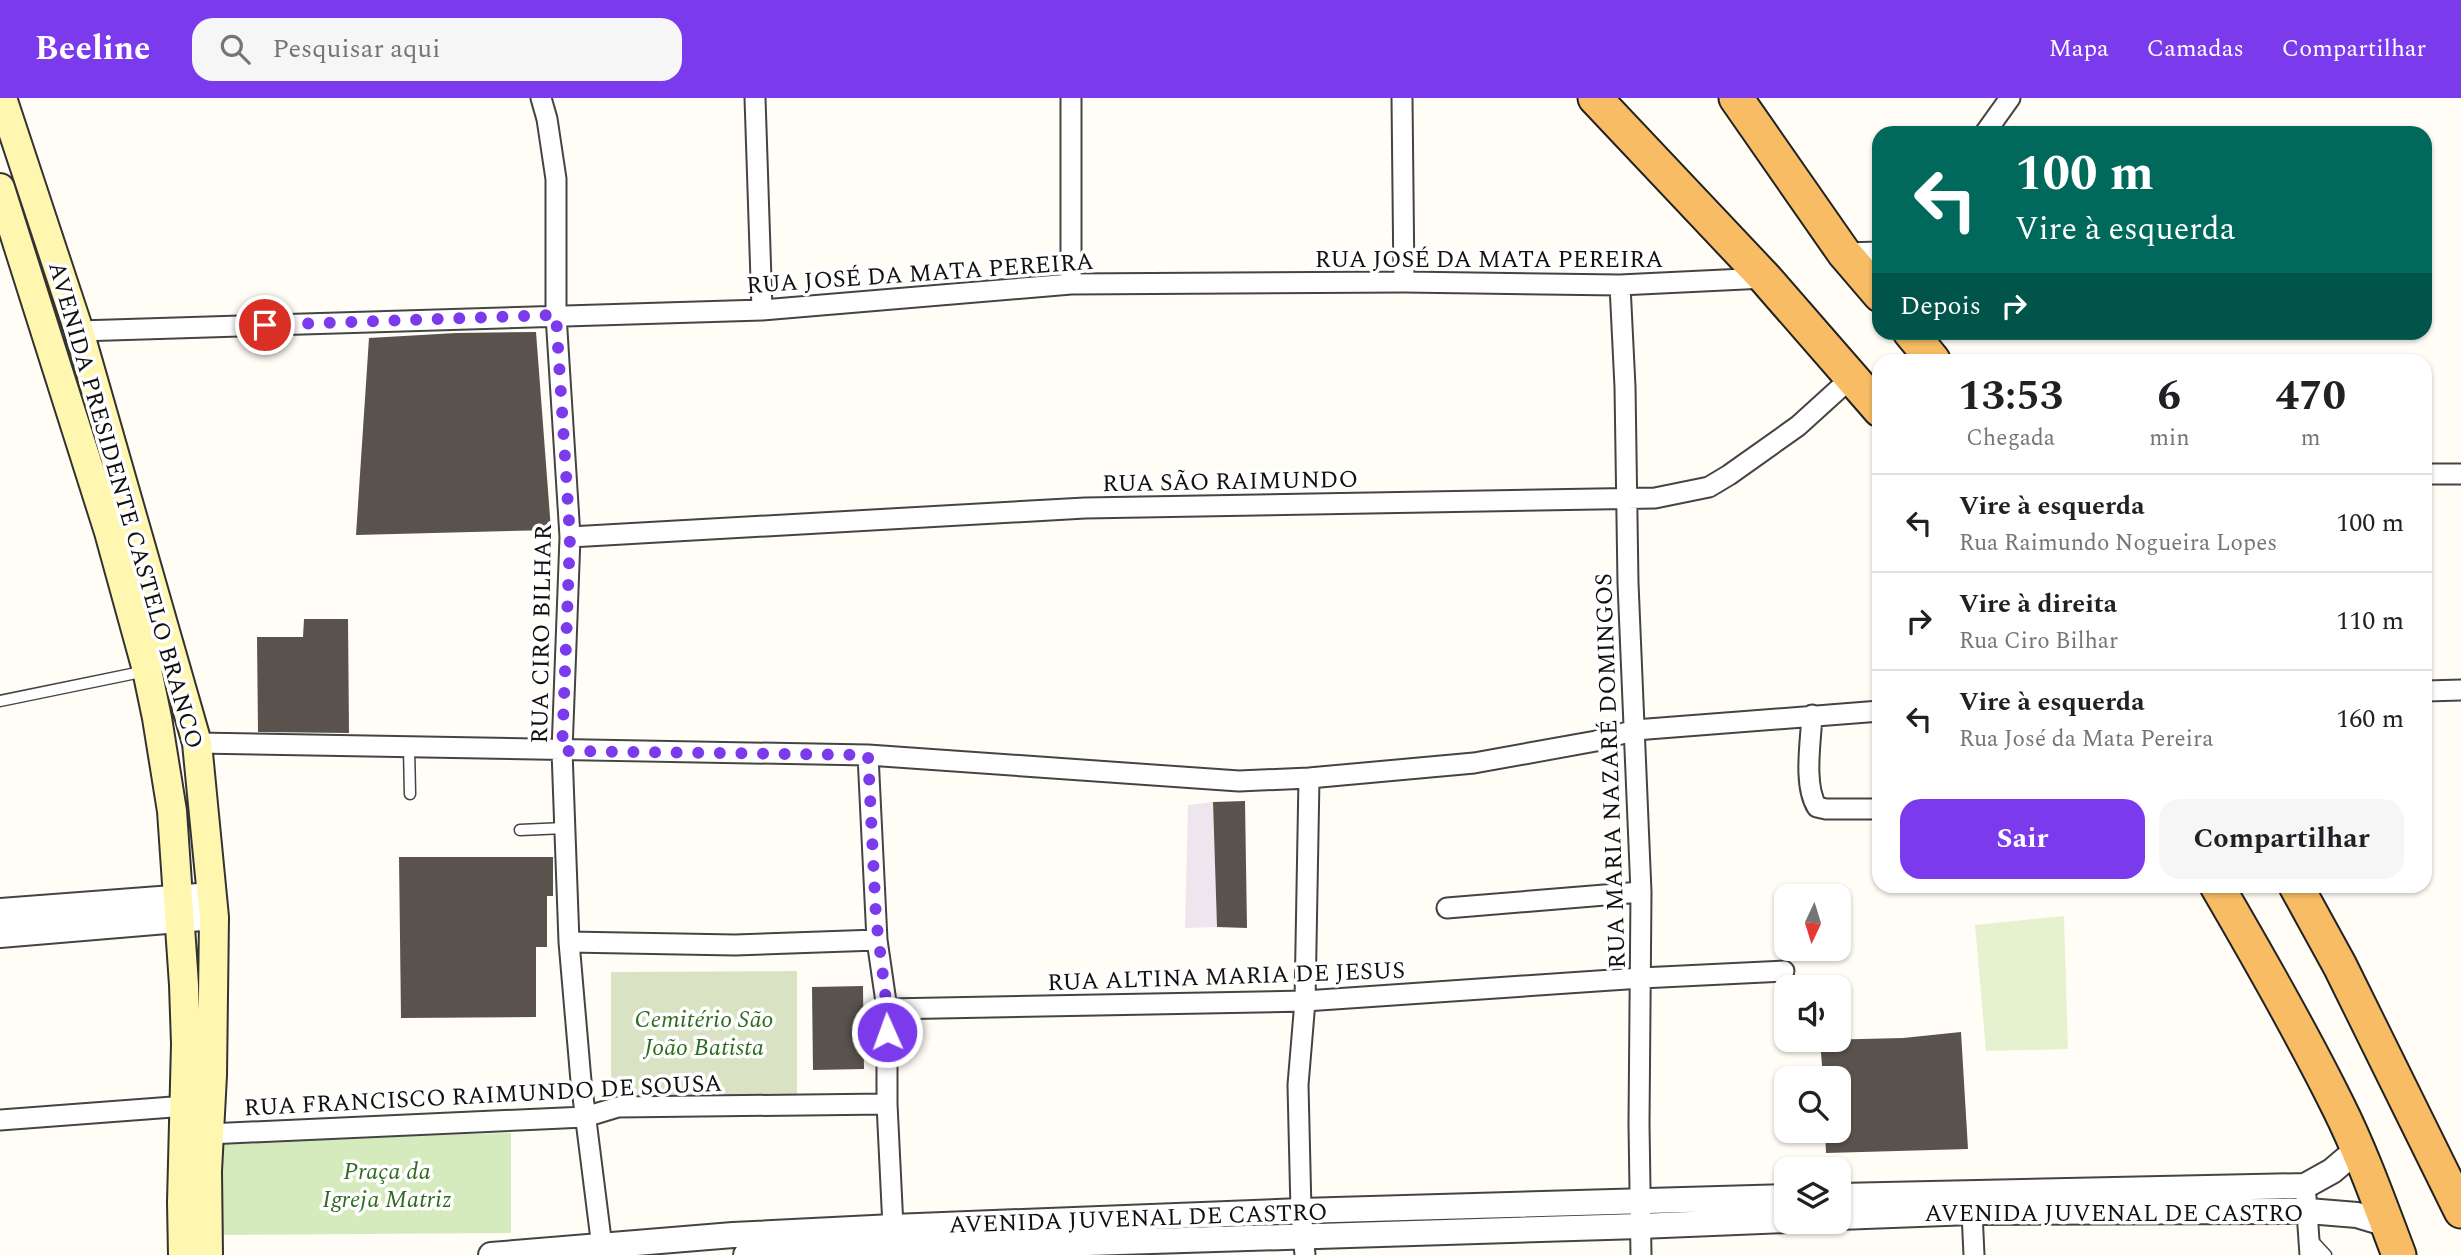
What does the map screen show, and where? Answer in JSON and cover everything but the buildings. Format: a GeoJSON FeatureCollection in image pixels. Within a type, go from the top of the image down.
{"type":"FeatureCollection","features":[{"type":"Feature","properties":{"kind":"highway"},"geometry":{"type":"LineString","coordinates":[[1595,98],[1765,278],[1872,401]]}},
{"type":"Feature","properties":{"kind":"highway"},"geometry":{"type":"LineString","coordinates":[[1736,98],[1844,253],[1872,286]]}},
{"type":"Feature","properties":{"kind":"highway"},"geometry":{"type":"LineString","coordinates":[[1917,340],[1928,354]]}},
{"type":"Feature","properties":{"kind":"highway"},"geometry":{"type":"LineString","coordinates":[[2221,893],[2338,1106],[2358,1149],[2399,1255]]}},
{"type":"Feature","properties":{"kind":"highway"},"geometry":{"type":"LineString","coordinates":[[2300,893],[2449,1162],[2461,1211]]}},
{"type":"Feature","properties":{"kind":"main road","name":"AVENIDA PRESIDENTE CASTELO BRANCO"},"geometry":{"type":"LineString","coordinates":[[2,98],[103,409],[197,743],[213,906],[208,1255]]}},
{"type":"Feature","properties":{"kind":"main road","name":"AVENIDA PRESIDENTE CASTELO BRANCO"},"geometry":{"type":"LineString","coordinates":[[0,188],[109,532],[147,670],[157,718],[172,811],[186,1044],[183,1255]]}},
{"type":"Feature","properties":{"kind":"main road"},"geometry":{"type":"LineString","coordinates":[[73,418],[103,409]]}},
{"type":"Feature","properties":{"kind":"street","name":"RUA CIRO BILHAR"},"geometry":{"type":"LineString","coordinates":[[541,98],[556,178],[556,315],[570,537],[562,751],[569,942],[585,1117],[602,1251]]}},
{"type":"Feature","properties":{"kind":"street"},"geometry":{"type":"LineString","coordinates":[[755,98],[762,310]]}},
{"type":"Feature","properties":{"kind":"street"},"geometry":{"type":"LineString","coordinates":[[1071,98],[1071,284]]}},
{"type":"Feature","properties":{"kind":"street"},"geometry":{"type":"LineString","coordinates":[[1402,98],[1404,282]]}},
{"type":"Feature","properties":{"kind":"street"},"geometry":{"type":"LineString","coordinates":[[1990,126],[2010,98]]}},
{"type":"Feature","properties":{"kind":"street"},"geometry":{"type":"LineString","coordinates":[[1844,253],[1872,251]]}},
{"type":"Feature","properties":{"kind":"street","name":"RUA JOSÉ DA MATA PEREIRA"},"geometry":{"type":"LineString","coordinates":[[79,331],[762,310],[1071,284],[1404,282],[1620,285],[1765,278]]}},
{"type":"Feature","properties":{"kind":"street","name":"RUA MARIA NAZARÉ DOMINGOS"},"geometry":{"type":"LineString","coordinates":[[1620,285],[1628,498],[1628,583],[1641,892],[1641,1255]]}},
{"type":"Feature","properties":{"kind":"street","name":"RUA SÃO RAIMUNDO"},"geometry":{"type":"LineString","coordinates":[[570,537],[1085,508],[1655,498],[1709,488],[1798,426],[1852,377]]}},
{"type":"Feature","properties":{"kind":"street"},"geometry":{"type":"LineString","coordinates":[[2432,474],[2461,474]]}},
{"type":"Feature","properties":{"kind":"street"},"geometry":{"type":"LineString","coordinates":[[2432,691],[2461,690]]}},
{"type":"Feature","properties":{"kind":"street"},"geometry":{"type":"LineString","coordinates":[[197,743],[868,755],[1239,781],[1309,778],[1474,763],[1596,741],[1635,730],[1872,711]]}},
{"type":"Feature","properties":{"kind":"street"},"geometry":{"type":"LineString","coordinates":[[1812,715],[1809,783],[1817,807],[1872,809]]}},
{"type":"Feature","properties":{"kind":"street"},"geometry":{"type":"LineString","coordinates":[[868,755],[877,940],[887,1009],[887,1104],[893,1227]]}},
{"type":"Feature","properties":{"kind":"street"},"geometry":{"type":"LineString","coordinates":[[1304,1246],[1298,1085],[1306,1001],[1309,778]]}},
{"type":"Feature","properties":{"kind":"street"},"geometry":{"type":"LineString","coordinates":[[1447,908],[1641,892]]}},
{"type":"Feature","properties":{"kind":"street"},"geometry":{"type":"LineString","coordinates":[[0,935],[213,906]]}},
{"type":"Feature","properties":{"kind":"street"},"geometry":{"type":"LineString","coordinates":[[0,911],[179,909]]}},
{"type":"Feature","properties":{"kind":"street"},"geometry":{"type":"LineString","coordinates":[[569,942],[735,946],[877,940]]}},
{"type":"Feature","properties":{"kind":"street","name":"RUA ALTINA MARIA DE JESUS"},"geometry":{"type":"LineString","coordinates":[[887,1009],[1306,1001],[1784,971]]}},
{"type":"Feature","properties":{"kind":"street","name":"RUA FRANCISCO RAIMUNDO DE SOUSA"},"geometry":{"type":"LineString","coordinates":[[208,1134],[585,1117],[618,1107],[887,1104]]}},
{"type":"Feature","properties":{"kind":"street"},"geometry":{"type":"LineString","coordinates":[[0,1120],[186,1106]]}},
{"type":"Feature","properties":{"kind":"street","name":"AVENIDA JUVENAL DE CASTRO"},"geometry":{"type":"LineString","coordinates":[[1851,1196],[2305,1186],[2332,1171],[2358,1149]]}},
{"type":"Feature","properties":{"kind":"street"},"geometry":{"type":"LineString","coordinates":[[2305,1186],[2310,1247]]}},
{"type":"Feature","properties":{"kind":"street","name":"AVENIDA JUVENAL DE CASTRO"},"geometry":{"type":"LineString","coordinates":[[491,1255],[602,1251],[733,1235],[893,1227],[1301,1211],[1774,1197]]}},
{"type":"Feature","properties":{"kind":"street","name":"AVENIDA JUVENAL DE CASTRO"},"geometry":{"type":"LineString","coordinates":[[1851,1217],[1972,1212],[2308,1211],[2357,1215],[2388,1224]]}},
{"type":"Feature","properties":{"kind":"street"},"geometry":{"type":"LineString","coordinates":[[1972,1212],[1974,1255]]}},
{"type":"Feature","properties":{"kind":"street","name":"AVENIDA JUVENAL DE CASTRO"},"geometry":{"type":"LineString","coordinates":[[746,1255],[1304,1246],[1774,1221]]}},
{"type":"Feature","properties":{"kind":"lane"},"geometry":{"type":"LineString","coordinates":[[0,701],[147,670]]}},
{"type":"Feature","properties":{"kind":"lane"},"geometry":{"type":"LineString","coordinates":[[410,748],[410,794]]}},
{"type":"Feature","properties":{"kind":"lane"},"geometry":{"type":"LineString","coordinates":[[520,830],[565,828]]}},
{"type":"Feature","properties":{"kind":"lane"},"geometry":{"type":"LineString","coordinates":[[2310,1247],[2326,1255]]}},
{"type":"Feature","properties":{"kind":"shaded area"},"geometry":{"type":"Polygon","coordinates":[[[1213,802],[1217,927],[1185,928],[1188,805],[1213,802]]]}},
{"type":"Feature","properties":{"kind":"green space"},"geometry":{"type":"Polygon","coordinates":[[[2064,916],[2068,1049],[1986,1051],[1975,925],[2064,916]]]}},
{"type":"Feature","properties":{"kind":"green space","name":"Cemitério São João Batista"},"geometry":{"type":"Polygon","coordinates":[[[797,971],[797,1095],[611,1095],[611,972],[797,971]]]}},
{"type":"Feature","properties":{"kind":"green space","name":"Praça da Igreja Matriz"},"geometry":{"type":"Polygon","coordinates":[[[511,1133],[511,1233],[214,1235],[221,1140],[511,1133]]]}},
{"type":"Feature","properties":{"kind":"route"},"geometry":{"type":"LineString","coordinates":[[265,325],[556,315],[570,537],[562,751],[868,755],[877,940],[887,1009],[887,1032]]}}]}
